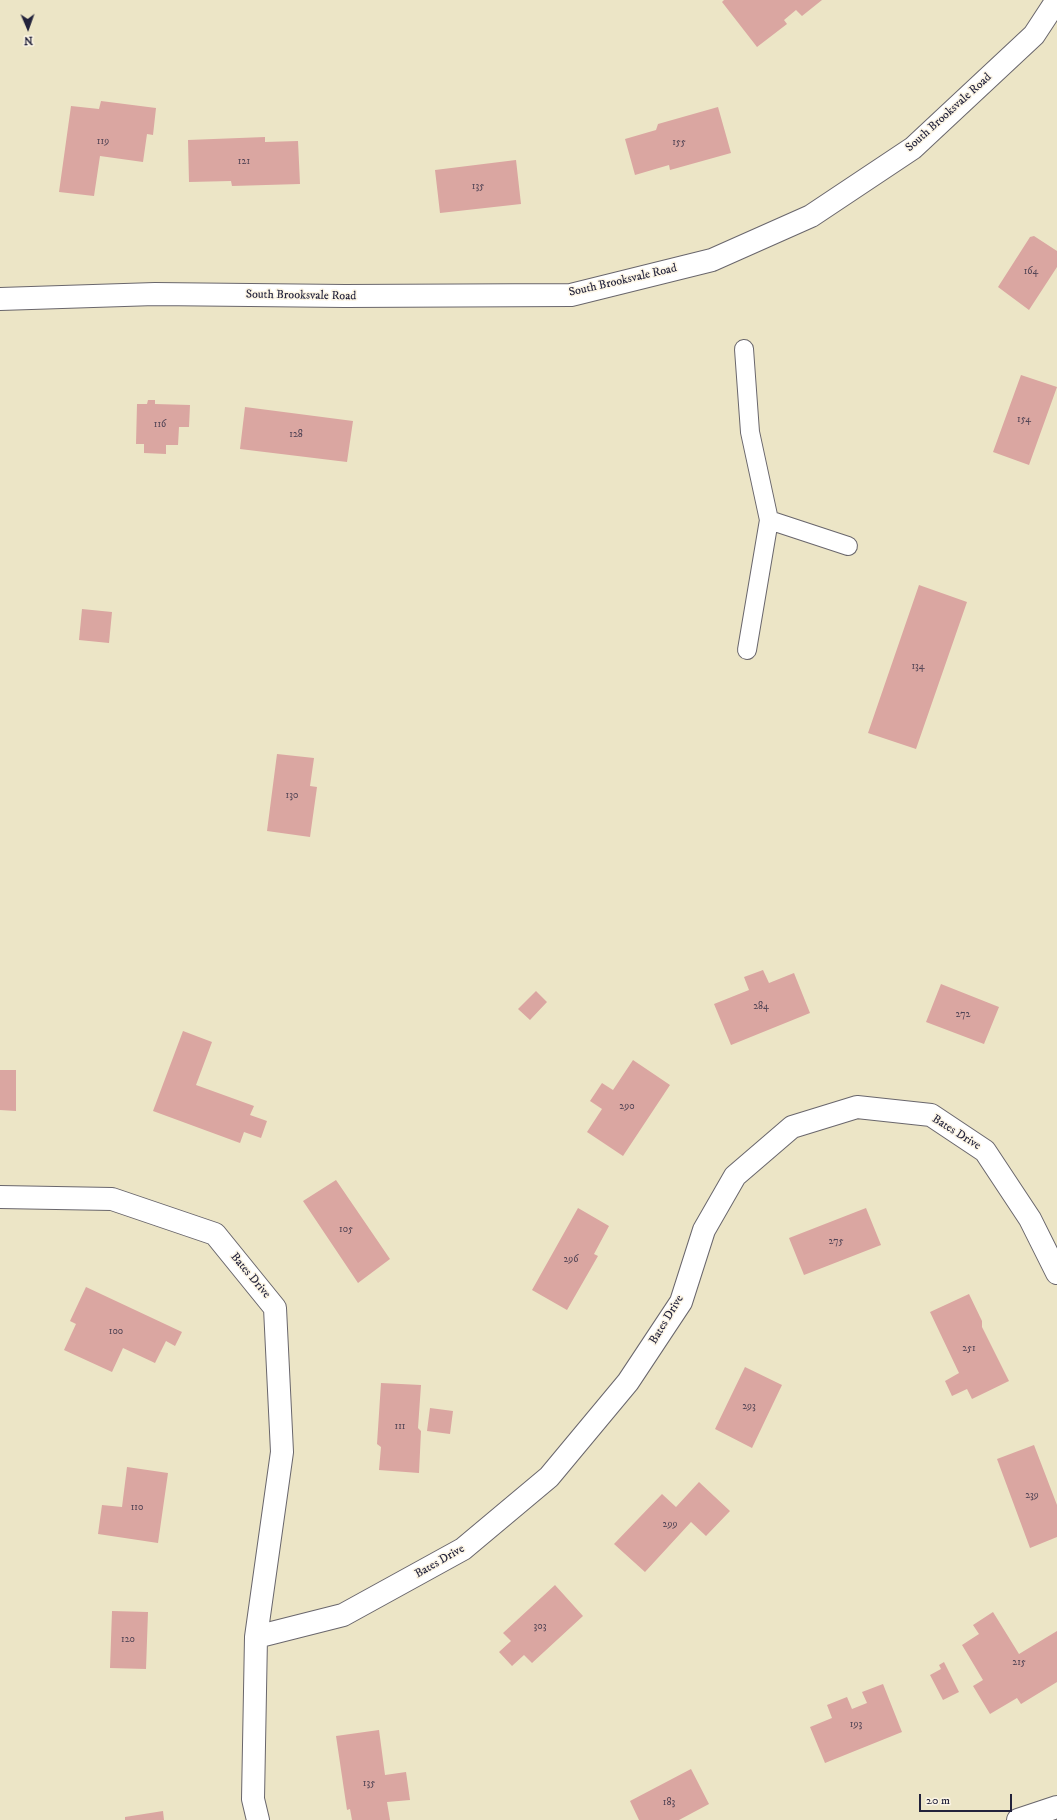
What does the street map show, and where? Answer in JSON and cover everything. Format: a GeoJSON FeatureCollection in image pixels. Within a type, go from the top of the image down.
{"type":"FeatureCollection","features":[{"type":"Feature","properties":{"kind":"street","name":"South Brooksvale Road"},"geometry":{"type":"LineString","coordinates":[[0,300],[155,294],[571,296],[712,260],[810,216],[913,148],[1034,34],[1057,0]]}},
{"type":"Feature","properties":{"kind":"street","name":"Bates Drive"},"geometry":{"type":"LineString","coordinates":[[256,1636],[350,1612],[463,1549],[549,1477],[628,1382],[681,1302],[704,1230],[735,1176],[792,1127],[857,1107],[931,1115],[986,1151],[1030,1219],[1057,1273]]}},
{"type":"Feature","properties":{"kind":"street","name":"Bates Drive"},"geometry":{"type":"LineString","coordinates":[[0,1197],[112,1199],[215,1234],[275,1308],[282,1452],[256,1636],[253,1799],[258,1820]]}},
{"type":"Feature","properties":{"kind":"street"},"geometry":{"type":"LineString","coordinates":[[1018,1820],[1057,1807]]}},
{"type":"Feature","properties":{"kind":"lane"},"geometry":{"type":"LineString","coordinates":[[744,349],[750,432],[769,520],[747,650]]}},
{"type":"Feature","properties":{"kind":"lane"},"geometry":{"type":"LineString","coordinates":[[769,520],[848,546]]}},
{"type":"Feature","properties":{"kind":"building"},"geometry":{"type":"Polygon","coordinates":[[[724,0],[822,0],[802,16],[796,10],[784,20],[787,24],[757,47],[722,2],[724,0]]]}},
{"type":"Feature","properties":{"kind":"building"},"geometry":{"type":"Polygon","coordinates":[[[101,101],[156,108],[153,135],[147,134],[143,162],[100,156],[94,196],[59,192],[71,106],[99,109],[101,101]]]}},
{"type":"Feature","properties":{"kind":"building"},"geometry":{"type":"Polygon","coordinates":[[[718,107],[731,153],[670,170],[669,165],[635,175],[625,139],[656,130],[658,124],[718,107]]]}},
{"type":"Feature","properties":{"kind":"building"},"geometry":{"type":"Polygon","coordinates":[[[265,137],[265,142],[298,141],[300,184],[232,186],[231,181],[189,182],[188,140],[265,137]]]}},
{"type":"Feature","properties":{"kind":"building"},"geometry":{"type":"Polygon","coordinates":[[[516,160],[521,204],[440,213],[435,170],[516,160]]]}},
{"type":"Feature","properties":{"kind":"building"},"geometry":{"type":"Polygon","coordinates":[[[1034,236],[1057,251],[1057,267],[1029,310],[998,287],[1030,237],[1034,236]]]}},
{"type":"Feature","properties":{"kind":"building"},"geometry":{"type":"Polygon","coordinates":[[[1021,375],[1057,387],[1029,465],[993,452],[1021,375]]]}},
{"type":"Feature","properties":{"kind":"building"},"geometry":{"type":"Polygon","coordinates":[[[148,400],[155,400],[155,404],[190,405],[189,427],[179,427],[178,445],[166,445],[166,454],[144,453],[144,444],[136,444],[137,404],[147,404],[148,400]]]}},
{"type":"Feature","properties":{"kind":"building"},"geometry":{"type":"Polygon","coordinates":[[[245,407],[353,421],[347,462],[240,449],[245,407]]]}},
{"type":"Feature","properties":{"kind":"building"},"geometry":{"type":"Polygon","coordinates":[[[919,585],[967,602],[916,749],[868,733],[919,585]]]}},
{"type":"Feature","properties":{"kind":"building"},"geometry":{"type":"Polygon","coordinates":[[[82,609],[112,612],[109,643],[79,640],[82,609]]]}},
{"type":"Feature","properties":{"kind":"building"},"geometry":{"type":"Polygon","coordinates":[[[277,754],[314,758],[310,786],[317,787],[310,837],[267,831],[277,754]]]}},
{"type":"Feature","properties":{"kind":"building"},"geometry":{"type":"Polygon","coordinates":[[[763,970],[769,983],[794,973],[810,1013],[731,1045],[714,1004],[749,990],[744,977],[763,970]]]}},
{"type":"Feature","properties":{"kind":"building"},"geometry":{"type":"Polygon","coordinates":[[[941,984],[999,1007],[984,1044],[926,1022],[941,984]]]}},
{"type":"Feature","properties":{"kind":"building"},"geometry":{"type":"Polygon","coordinates":[[[536,991],[547,1002],[530,1020],[518,1009],[536,991]]]}},
{"type":"Feature","properties":{"kind":"building"},"geometry":{"type":"Polygon","coordinates":[[[183,1031],[212,1042],[196,1085],[254,1106],[250,1115],[267,1121],[261,1138],[244,1132],[240,1143],[153,1111],[183,1031]]]}},
{"type":"Feature","properties":{"kind":"building"},"geometry":{"type":"Polygon","coordinates":[[[633,1060],[670,1085],[623,1156],[587,1132],[602,1109],[590,1101],[602,1083],[613,1090],[633,1060]]]}},
{"type":"Feature","properties":{"kind":"building"},"geometry":{"type":"Polygon","coordinates":[[[0,1070],[16,1070],[16,1111],[0,1110],[0,1070]]]}},
{"type":"Feature","properties":{"kind":"building"},"geometry":{"type":"Polygon","coordinates":[[[336,1180],[390,1259],[358,1283],[303,1201],[336,1180]]]}},
{"type":"Feature","properties":{"kind":"building"},"geometry":{"type":"Polygon","coordinates":[[[578,1208],[609,1226],[594,1254],[598,1256],[567,1310],[532,1290],[578,1208]]]}},
{"type":"Feature","properties":{"kind":"building"},"geometry":{"type":"Polygon","coordinates":[[[866,1208],[881,1245],[804,1275],[789,1238],[866,1208]]]}},
{"type":"Feature","properties":{"kind":"building"},"geometry":{"type":"Polygon","coordinates":[[[86,1287],[182,1332],[175,1346],[166,1341],[155,1363],[123,1348],[112,1372],[64,1350],[76,1324],[70,1321],[86,1287]]]}},
{"type":"Feature","properties":{"kind":"building"},"geometry":{"type":"Polygon","coordinates":[[[969,1294],[982,1321],[982,1327],[1009,1381],[972,1399],[967,1389],[952,1396],[945,1381],[959,1373],[930,1312],[969,1294]]]}},
{"type":"Feature","properties":{"kind":"building"},"geometry":{"type":"Polygon","coordinates":[[[745,1367],[782,1385],[752,1448],[715,1429],[745,1367]]]}},
{"type":"Feature","properties":{"kind":"building"},"geometry":{"type":"Polygon","coordinates":[[[381,1383],[421,1385],[418,1428],[421,1431],[419,1473],[379,1470],[381,1447],[377,1444],[381,1383]]]}},
{"type":"Feature","properties":{"kind":"building"},"geometry":{"type":"Polygon","coordinates":[[[430,1408],[453,1411],[450,1434],[427,1431],[430,1408]]]}},
{"type":"Feature","properties":{"kind":"building"},"geometry":{"type":"Polygon","coordinates":[[[1034,1445],[1057,1505],[1057,1537],[1030,1548],[997,1459],[1034,1445]]]}},
{"type":"Feature","properties":{"kind":"building"},"geometry":{"type":"Polygon","coordinates":[[[127,1467],[168,1473],[158,1543],[98,1534],[102,1505],[122,1507],[127,1467]]]}},
{"type":"Feature","properties":{"kind":"building"},"geometry":{"type":"Polygon","coordinates":[[[699,1482],[730,1511],[706,1536],[691,1522],[645,1572],[614,1544],[662,1494],[676,1507],[699,1482]]]}},
{"type":"Feature","properties":{"kind":"building"},"geometry":{"type":"Polygon","coordinates":[[[555,1585],[583,1616],[532,1663],[524,1655],[512,1666],[499,1652],[511,1641],[503,1633],[555,1585]]]}},
{"type":"Feature","properties":{"kind":"building"},"geometry":{"type":"Polygon","coordinates":[[[112,1611],[148,1612],[146,1669],[110,1668],[112,1611]]]}},
{"type":"Feature","properties":{"kind":"building"},"geometry":{"type":"Polygon","coordinates":[[[993,1612],[1019,1654],[1057,1631],[1057,1682],[1021,1704],[1017,1698],[990,1714],[973,1686],[983,1680],[962,1645],[979,1634],[973,1625],[993,1612]]]}},
{"type":"Feature","properties":{"kind":"building"},"geometry":{"type":"Polygon","coordinates":[[[944,1662],[959,1692],[943,1700],[930,1675],[941,1669],[939,1665],[944,1662]]]}},
{"type":"Feature","properties":{"kind":"building"},"geometry":{"type":"Polygon","coordinates":[[[883,1684],[902,1732],[825,1763],[810,1727],[832,1718],[827,1705],[847,1697],[852,1709],[867,1703],[862,1692],[883,1684]]]}},
{"type":"Feature","properties":{"kind":"building"},"geometry":{"type":"Polygon","coordinates":[[[379,1730],[385,1775],[406,1772],[410,1800],[387,1802],[390,1820],[352,1820],[350,1809],[347,1810],[336,1736],[379,1730]]]}},
{"type":"Feature","properties":{"kind":"building"},"geometry":{"type":"Polygon","coordinates":[[[691,1769],[709,1804],[679,1820],[639,1820],[630,1801],[691,1769]]]}},
{"type":"Feature","properties":{"kind":"building"},"geometry":{"type":"Polygon","coordinates":[[[163,1811],[164,1820],[125,1820],[125,1817],[163,1811]]]}}]}
